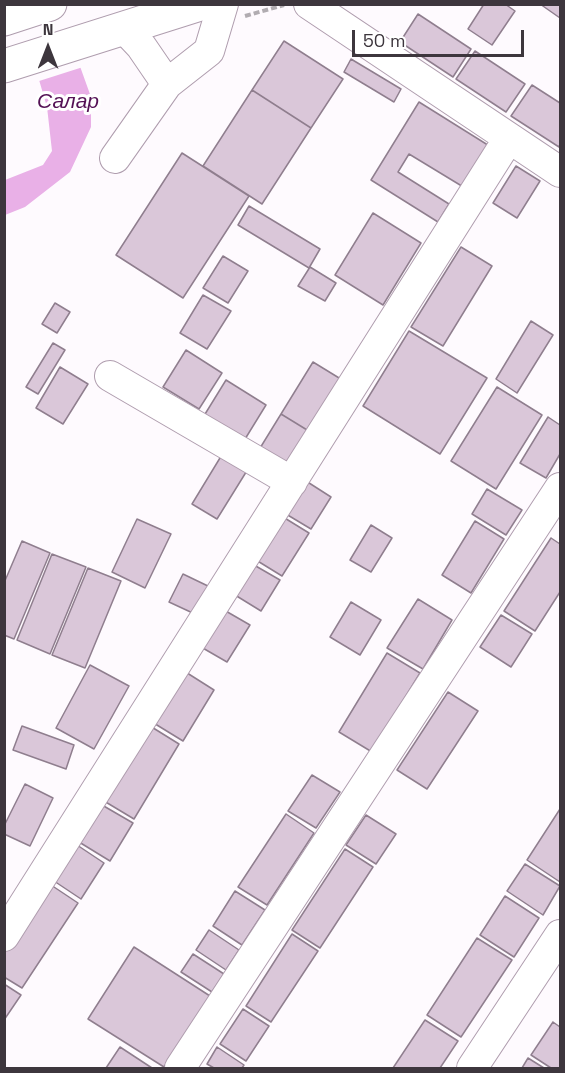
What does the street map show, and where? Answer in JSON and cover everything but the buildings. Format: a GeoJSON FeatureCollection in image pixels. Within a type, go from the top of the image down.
{"type":"FeatureCollection","features":[{"type":"Feature","properties":{"kind":"highway"},"geometry":{"type":"LineString","coordinates":[[4,19],[50,4]]}},
{"type":"Feature","properties":{"kind":"highway"},"geometry":{"type":"LineString","coordinates":[[4,66],[200,4]]}},
{"type":"Feature","properties":{"kind":"street"},"geometry":{"type":"LineString","coordinates":[[115,158],[167,84],[209,51],[223,4]]}},
{"type":"Feature","properties":{"kind":"street"},"geometry":{"type":"LineString","coordinates":[[309,4],[561,172]]}},
{"type":"Feature","properties":{"kind":"street"},"geometry":{"type":"LineString","coordinates":[[124,28],[141,46],[167,84]]}},
{"type":"Feature","properties":{"kind":"street"},"geometry":{"type":"LineString","coordinates":[[4,936],[509,138]]}},
{"type":"Feature","properties":{"kind":"street"},"geometry":{"type":"LineString","coordinates":[[110,376],[292,482]]}},
{"type":"Feature","properties":{"kind":"street"},"geometry":{"type":"LineString","coordinates":[[180,1068],[561,488]]}},
{"type":"Feature","properties":{"kind":"street"},"geometry":{"type":"LineString","coordinates":[[472,1068],[561,935]]}},
{"type":"Feature","properties":{"kind":"water","name":"Салар"},"geometry":{"type":"Polygon","coordinates":[[[17,5],[58,5],[91,97],[91,127],[70,172],[25,207],[5,215],[5,180],[43,165],[52,151],[47,107],[17,5]]]}},
{"type":"Feature","properties":{"kind":"pier"},"geometry":{"type":"Polygon","coordinates":[[[14,4],[61,4],[83,67],[36,82],[14,4]]]}}]}
